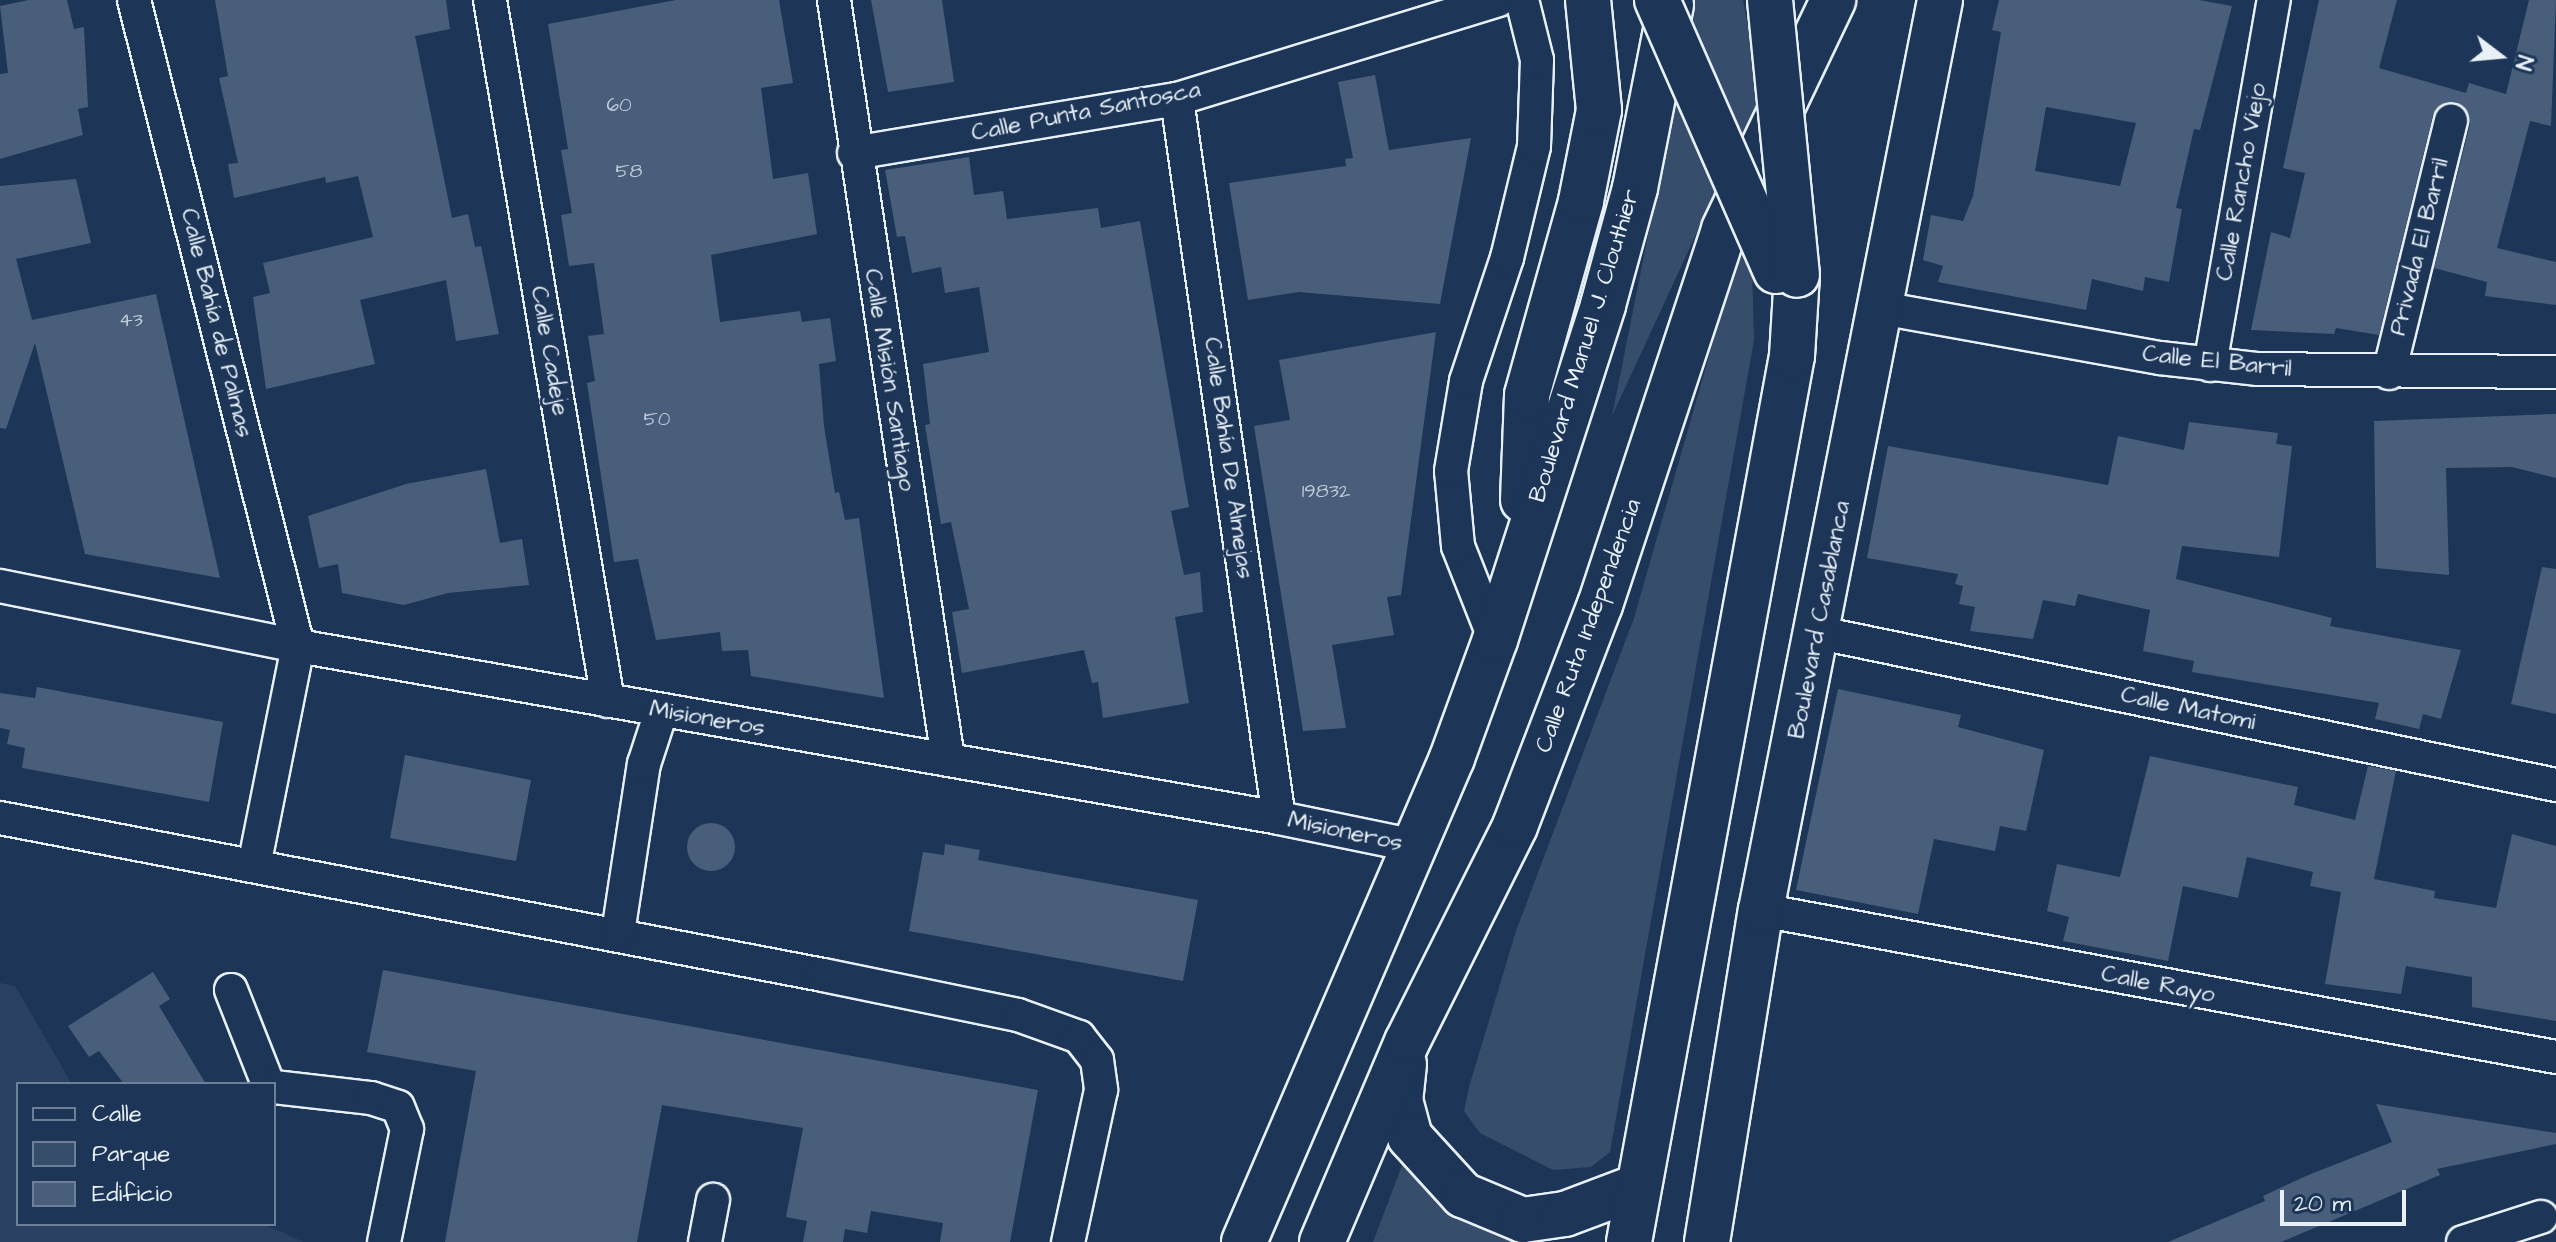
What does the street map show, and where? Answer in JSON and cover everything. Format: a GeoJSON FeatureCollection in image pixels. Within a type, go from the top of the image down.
{"type":"FeatureCollection","features":[{"type":"Feature","properties":{"kind":"main road"},"geometry":{"type":"LineString","coordinates":[[1244,1242],[1415,846],[1495,640],[1522,550],[1527,395],[1581,201],[1599,110],[1588,0]]}},
{"type":"Feature","properties":{"kind":"main road"},"geometry":{"type":"LineString","coordinates":[[1657,0],[1787,273]]}},
{"type":"Feature","properties":{"kind":"main road","name":"Boulevard Manuel J. Clouthier"},"geometry":{"type":"LineString","coordinates":[[1522,550],[1627,217],[1672,0]]}},
{"type":"Feature","properties":{"kind":"main road"},"geometry":{"type":"LineString","coordinates":[[1629,1242],[1792,356],[1770,0]]}},
{"type":"Feature","properties":{"kind":"main road","name":"Calle Ruta Independencia"},"geometry":{"type":"LineString","coordinates":[[1322,1242],[1407,1042],[1515,826],[1600,605],[1724,229],[1833,0]]}},
{"type":"Feature","properties":{"kind":"main road","name":"Boulevard Casablanca"},"geometry":{"type":"LineString","coordinates":[[1707,1242],[1761,910],[1820,633],[1940,0]]}},
{"type":"Feature","properties":{"kind":"main road"},"geometry":{"type":"LineString","coordinates":[[1266,1242],[1425,896],[1430,862],[1415,846]]}},
{"type":"Feature","properties":{"kind":"main road"},"geometry":{"type":"LineString","coordinates":[[1407,1042],[1400,1100],[1410,1137],[1463,1195],[1523,1220],[1565,1214],[1637,1187]]}},
{"type":"Feature","properties":{"kind":"street","name":"Calle Bahía de Palmas"},"geometry":{"type":"LineString","coordinates":[[134,0],[298,646]]}},
{"type":"Feature","properties":{"kind":"street","name":"Calle Cadeje"},"geometry":{"type":"LineString","coordinates":[[490,0],[608,701]]}},
{"type":"Feature","properties":{"kind":"street","name":"Calle Misión Santiago"},"geometry":{"type":"LineString","coordinates":[[834,0],[854,153],[948,759]]}},
{"type":"Feature","properties":{"kind":"street","name":"Calle Punta Santosca"},"geometry":{"type":"LineString","coordinates":[[854,153],[1177,99],[1498,0]]}},
{"type":"Feature","properties":{"kind":"street"},"geometry":{"type":"LineString","coordinates":[[1495,640],[1458,546],[1451,471],[1466,381],[1507,258],[1534,146],[1537,60],[1522,0]]}},
{"type":"Feature","properties":{"kind":"street","name":"Calle Rancho Viejo"},"geometry":{"type":"LineString","coordinates":[[2210,365],[2274,0]]}},
{"type":"Feature","properties":{"kind":"street","name":"Calle Bahía De Almejas"},"geometry":{"type":"LineString","coordinates":[[1177,99],[1279,818]]}},
{"type":"Feature","properties":{"kind":"street","name":"Privada El Barril"},"geometry":{"type":"LineString","coordinates":[[2389,373],[2451,120]]}},
{"type":"Feature","properties":{"kind":"street","name":"Calle El Barril"},"geometry":{"type":"LineString","coordinates":[[1881,308],[2210,365],[2389,373],[2556,372]]}},
{"type":"Feature","properties":{"kind":"street","name":"Misioneros"},"geometry":{"type":"LineString","coordinates":[[0,586],[298,646],[1279,818],[1415,846]]}},
{"type":"Feature","properties":{"kind":"street","name":"Calle Matomi"},"geometry":{"type":"LineString","coordinates":[[1820,633],[2556,785]]}},
{"type":"Feature","properties":{"kind":"street"},"geometry":{"type":"LineString","coordinates":[[255,862],[298,646]]}},
{"type":"Feature","properties":{"kind":"street"},"geometry":{"type":"LineString","coordinates":[[618,933],[644,764],[661,712]]}},
{"type":"Feature","properties":{"kind":"street"},"geometry":{"type":"LineString","coordinates":[[0,818],[255,862],[618,933],[1018,1015],[1079,1037],[1097,1060],[1101,1090],[1068,1242]]}},
{"type":"Feature","properties":{"kind":"street","name":"Calle Rayo"},"geometry":{"type":"LineString","coordinates":[[1761,910],[2556,1057]]}},
{"type":"Feature","properties":{"kind":"street"},"geometry":{"type":"LineString","coordinates":[[231,990],[267,1082]]}},
{"type":"Feature","properties":{"kind":"street"},"geometry":{"type":"LineString","coordinates":[[276,1087],[371,1098],[398,1107],[407,1129],[384,1242]]}},
{"type":"Feature","properties":{"kind":"street"},"geometry":{"type":"LineString","coordinates":[[705,1242],[713,1200]]}},
{"type":"Feature","properties":{"kind":"street"},"geometry":{"type":"LineString","coordinates":[[2463,1242],[2541,1217]]}},
{"type":"Feature","properties":{"kind":"shaded area"},"geometry":{"type":"Polygon","coordinates":[[[0,983],[15,986],[71,1082],[16,1082],[16,1226],[268,1226],[304,1242],[0,1242],[0,983]]]}},
{"type":"Feature","properties":{"kind":"green space"},"geometry":{"type":"Polygon","coordinates":[[[1695,0],[1743,0],[1761,94],[1612,416],[1695,0]]]}},
{"type":"Feature","properties":{"kind":"green space"},"geometry":{"type":"Polygon","coordinates":[[[1751,230],[1754,340],[1610,1152],[1591,1167],[1553,1170],[1480,1133],[1464,1111],[1469,1087],[1516,931],[1634,618],[1724,304],[1751,230]]]}},
{"type":"Feature","properties":{"kind":"green space"},"geometry":{"type":"Polygon","coordinates":[[[1406,1155],[1443,1201],[1493,1231],[1531,1242],[1373,1242],[1406,1155]]]}},
{"type":"Feature","properties":{"kind":"building"},"geometry":{"type":"Polygon","coordinates":[[[29,0],[67,0],[74,29],[84,27],[88,107],[78,109],[83,135],[0,159],[0,74],[8,73],[0,6],[29,0]]]}},
{"type":"Feature","properties":{"kind":"building"},"geometry":{"type":"Polygon","coordinates":[[[215,0],[446,0],[450,29],[415,36],[452,218],[468,214],[475,247],[481,246],[499,334],[456,341],[446,280],[360,300],[375,364],[266,389],[253,297],[270,293],[263,263],[373,237],[358,176],[326,183],[325,177],[234,198],[228,164],[238,163],[219,78],[228,76],[215,0]]]}},
{"type":"Feature","properties":{"kind":"building"},"geometry":{"type":"Polygon","coordinates":[[[676,0],[779,0],[793,83],[761,88],[773,179],[808,173],[817,234],[711,255],[720,322],[800,311],[802,322],[830,318],[836,361],[819,364],[824,426],[835,493],[839,492],[845,520],[859,518],[884,698],[751,676],[748,650],[722,651],[720,632],[656,640],[638,559],[614,562],[587,383],[595,381],[588,336],[604,334],[594,263],[569,266],[561,215],[572,213],[561,150],[568,149],[548,24],[676,0]]]}},
{"type":"Feature","properties":{"kind":"building"},"geometry":{"type":"Polygon","coordinates":[[[871,0],[942,0],[954,82],[888,92],[871,0]]]}},
{"type":"Feature","properties":{"kind":"building"},"geometry":{"type":"Polygon","coordinates":[[[1999,0],[2199,0],[2232,6],[2200,130],[2194,129],[2176,208],[2182,209],[2169,282],[2145,277],[2143,291],[2092,279],[2086,310],[1938,282],[1943,266],[1923,260],[1931,215],[1963,221],[1973,196],[2001,32],[1992,30],[1999,0]],[[2046,107],[2035,171],[2120,186],[2136,123],[2046,107]]]}},
{"type":"Feature","properties":{"kind":"building"},"geometry":{"type":"Polygon","coordinates":[[[2319,0],[2397,0],[2379,68],[2466,93],[2469,83],[2506,94],[2529,0],[2556,0],[2551,126],[2530,121],[2497,248],[2556,262],[2556,305],[2485,296],[2487,282],[2434,268],[2470,124],[2464,106],[2446,102],[2433,115],[2379,335],[2336,328],[2334,334],[2251,330],[2271,232],[2290,238],[2305,173],[2283,168],[2319,0]]]}},
{"type":"Feature","properties":{"kind":"building"},"geometry":{"type":"Polygon","coordinates":[[[1375,75],[1389,150],[1471,138],[1440,304],[1299,292],[1248,300],[1229,183],[1346,166],[1345,159],[1353,158],[1338,82],[1375,75]]]}},
{"type":"Feature","properties":{"kind":"building"},"geometry":{"type":"Polygon","coordinates":[[[969,157],[974,195],[1003,191],[1007,219],[1098,208],[1101,228],[1140,221],[1189,507],[1171,511],[1184,575],[1200,572],[1203,612],[1175,617],[1189,703],[1103,718],[1098,682],[1092,683],[1084,650],[962,673],[952,612],[969,609],[951,522],[941,524],[925,425],[930,424],[923,364],[989,352],[979,287],[945,293],[941,267],[912,273],[905,236],[897,237],[885,170],[969,157]]]}},
{"type":"Feature","properties":{"kind":"building"},"geometry":{"type":"Polygon","coordinates":[[[76,179],[91,243],[16,259],[32,320],[156,294],[220,578],[85,554],[35,343],[6,429],[0,428],[0,186],[76,179]]]}},
{"type":"Feature","properties":{"kind":"building"},"geometry":{"type":"Polygon","coordinates":[[[1436,332],[1401,595],[1387,597],[1394,635],[1332,645],[1346,728],[1303,731],[1254,426],[1290,420],[1279,360],[1436,332]]]}},
{"type":"Feature","properties":{"kind":"building"},"geometry":{"type":"Polygon","coordinates":[[[2556,414],[2556,478],[2512,467],[2446,468],[2449,575],[2376,568],[2374,421],[2556,414]]]}},
{"type":"Feature","properties":{"kind":"building"},"geometry":{"type":"Polygon","coordinates":[[[2189,422],[2278,433],[2276,444],[2292,446],[2279,557],[2182,546],[2176,579],[2332,618],[2330,626],[2461,650],[2441,719],[2423,714],[2419,729],[2375,719],[2379,703],[2192,672],[2194,661],[2143,651],[2150,610],[2078,594],[2075,606],[2043,600],[2033,639],[1970,631],[1975,607],[1959,604],[1963,586],[1955,584],[1958,574],[1867,558],[1888,446],[2108,485],[2118,436],[2184,450],[2189,422]]]}},
{"type":"Feature","properties":{"kind":"building"},"geometry":{"type":"Polygon","coordinates":[[[486,469],[500,543],[522,539],[529,585],[448,593],[404,605],[342,593],[338,564],[319,568],[308,516],[406,484],[486,469]]]}},
{"type":"Feature","properties":{"kind":"building"},"geometry":{"type":"Polygon","coordinates":[[[2542,567],[2556,569],[2556,714],[2511,704],[2542,567]]]}},
{"type":"Feature","properties":{"kind":"building"},"geometry":{"type":"Polygon","coordinates":[[[37,687],[223,722],[209,802],[22,768],[25,748],[7,744],[10,730],[0,728],[0,693],[35,698],[37,687]]]}},
{"type":"Feature","properties":{"kind":"building"},"geometry":{"type":"Polygon","coordinates":[[[1838,689],[1961,715],[1958,727],[2044,750],[2026,831],[2000,826],[1995,851],[1934,839],[1918,914],[1796,890],[1838,689]]]}},
{"type":"Feature","properties":{"kind":"building"},"geometry":{"type":"Polygon","coordinates":[[[405,755],[531,780],[516,861],[390,838],[405,755]]]}},
{"type":"Feature","properties":{"kind":"building"},"geometry":{"type":"Polygon","coordinates":[[[2150,756],[2298,787],[2294,805],[2355,820],[2368,766],[2396,771],[2374,879],[2435,891],[2434,898],[2496,908],[2512,834],[2556,846],[2556,1021],[2472,1007],[2472,977],[2406,966],[2401,994],[2325,984],[2341,892],[2310,886],[2313,872],[2247,857],[2238,898],[2183,886],[2168,961],[2063,941],[2069,917],[2047,911],[2057,864],[2120,877],[2150,756]]]}},
{"type":"Feature","properties":{"kind":"building"},"geometry":{"type":"Polygon","coordinates":[[[711,823],[728,830],[735,847],[728,864],[711,871],[694,864],[687,847],[694,830],[711,823]]]}},
{"type":"Feature","properties":{"kind":"building"},"geometry":{"type":"Polygon","coordinates":[[[945,844],[980,850],[978,860],[1198,900],[1183,981],[909,931],[923,852],[944,855],[945,844]]]}},
{"type":"Feature","properties":{"kind":"building"},"geometry":{"type":"Polygon","coordinates":[[[383,970],[1038,1090],[1010,1242],[940,1242],[943,1223],[871,1211],[867,1233],[845,1229],[843,1242],[803,1242],[807,1221],[786,1217],[803,1128],[662,1105],[637,1242],[445,1242],[476,1071],[367,1052],[383,970]]]}},
{"type":"Feature","properties":{"kind":"building"},"geometry":{"type":"Polygon","coordinates":[[[153,972],[170,999],[159,1006],[205,1082],[122,1082],[99,1051],[89,1057],[68,1026],[153,972]]]}},
{"type":"Feature","properties":{"kind":"building"},"geometry":{"type":"Polygon","coordinates":[[[2376,1104],[2556,1133],[2556,1144],[2437,1169],[2440,1175],[2281,1242],[2168,1242],[2265,1201],[2263,1196],[2306,1176],[2392,1142],[2376,1104]]]}}]}
